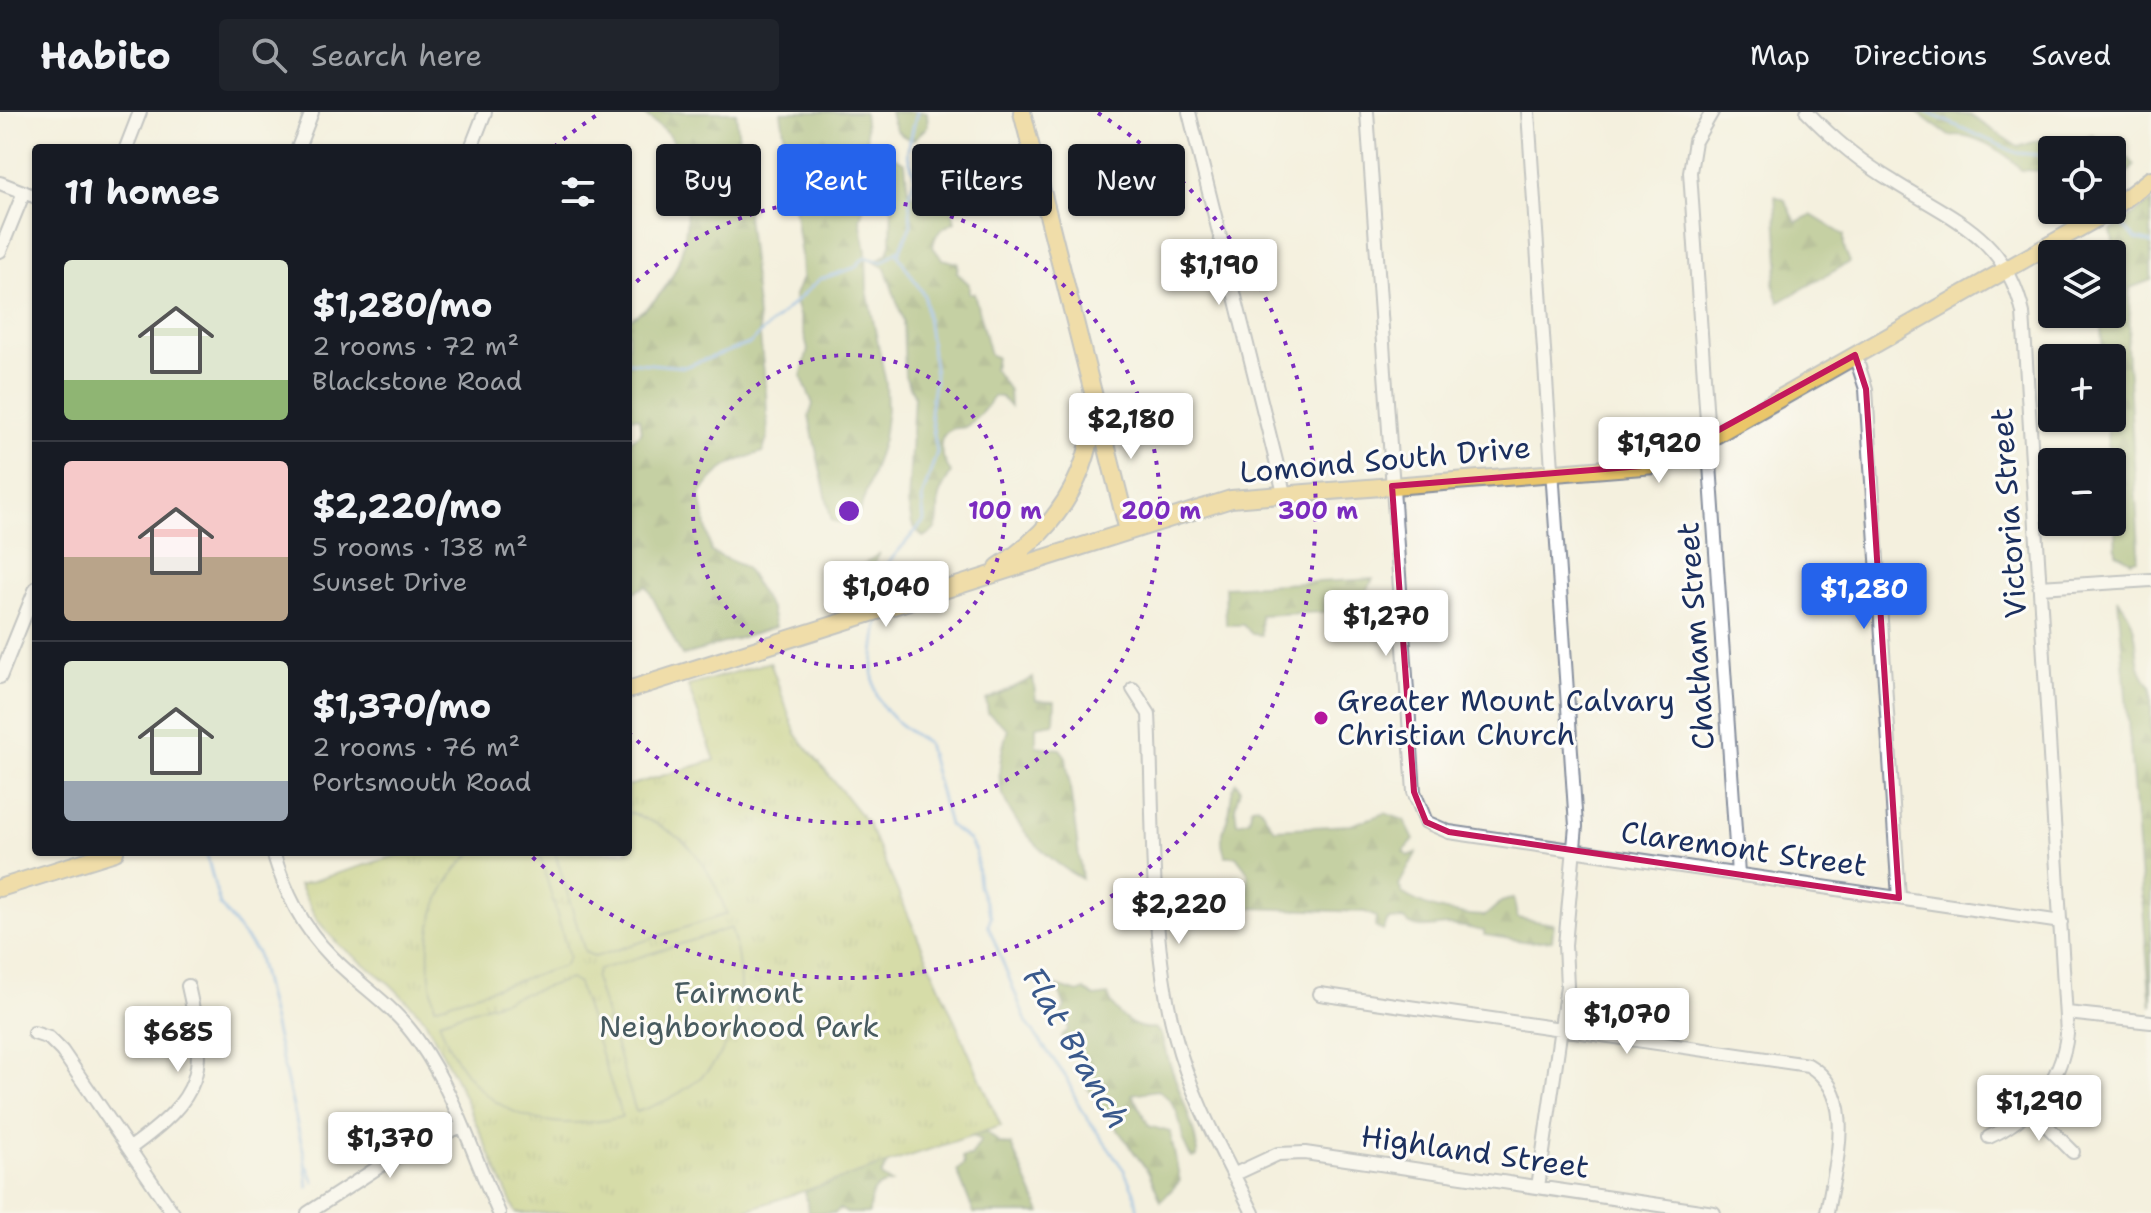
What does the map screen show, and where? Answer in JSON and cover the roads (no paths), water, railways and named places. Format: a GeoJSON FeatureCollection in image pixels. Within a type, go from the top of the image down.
{"type":"FeatureCollection","features":[{"type":"Feature","properties":{"kind":"main road"},"geometry":{"type":"LineString","coordinates":[[1022,112],[1128,531]]}},
{"type":"Feature","properties":{"kind":"main road","name":"Lomond South Drive"},"geometry":{"type":"LineString","coordinates":[[2126,199],[2151,179]]}},
{"type":"Feature","properties":{"kind":"main road","name":"Lomond South Drive"},"geometry":{"type":"LineString","coordinates":[[632,689],[1231,499],[1655,465],[1709,438],[2087,224]]}},
{"type":"Feature","properties":{"kind":"main road"},"geometry":{"type":"LineString","coordinates":[[978,579],[1032,543],[1062,510],[1083,464],[1095,400]]}},
{"type":"Feature","properties":{"kind":"main road"},"geometry":{"type":"LineString","coordinates":[[0,888],[102,856]]}},
{"type":"Feature","properties":{"kind":"street"},"geometry":{"type":"LineString","coordinates":[[128,144],[140,112]]}},
{"type":"Feature","properties":{"kind":"street"},"geometry":{"type":"LineString","coordinates":[[300,144],[312,112]]}},
{"type":"Feature","properties":{"kind":"street"},"geometry":{"type":"LineString","coordinates":[[473,144],[485,112]]}},
{"type":"Feature","properties":{"kind":"street"},"geometry":{"type":"LineString","coordinates":[[1189,112],[1284,493]]}},
{"type":"Feature","properties":{"kind":"street"},"geometry":{"type":"LineString","coordinates":[[1367,112],[1392,486]]}},
{"type":"Feature","properties":{"kind":"street"},"geometry":{"type":"LineString","coordinates":[[1528,112],[1576,851],[1565,945],[1567,986],[1538,1187]]}},
{"type":"Feature","properties":{"kind":"street","name":"Chatham Street"},"geometry":{"type":"LineString","coordinates":[[1712,112],[1695,141],[1690,172],[1738,874]]}},
{"type":"Feature","properties":{"kind":"street","name":"Victoria Street"},"geometry":{"type":"LineString","coordinates":[[1807,112],[1871,167],[1964,223],[1991,247],[2008,268],[2023,313],[2067,1013],[2062,1058],[2049,1085],[2030,1109]]}},
{"type":"Feature","properties":{"kind":"street"},"geometry":{"type":"LineString","coordinates":[[0,183],[30,194],[0,251]]}},
{"type":"Feature","properties":{"kind":"street"},"geometry":{"type":"LineString","coordinates":[[1855,355],[1866,389],[1899,898]]}},
{"type":"Feature","properties":{"kind":"street","name":"Claremont Street"},"geometry":{"type":"LineString","coordinates":[[1392,486],[1414,792],[1423,817],[1434,828],[2061,922]]}},
{"type":"Feature","properties":{"kind":"street"},"geometry":{"type":"LineString","coordinates":[[2040,587],[2151,580]]}},
{"type":"Feature","properties":{"kind":"street"},"geometry":{"type":"LineString","coordinates":[[0,677],[32,598]]}},
{"type":"Feature","properties":{"kind":"street"},"geometry":{"type":"LineString","coordinates":[[1133,689],[1149,714],[1162,959],[1174,1032],[1193,1091],[1253,1213]]}},
{"type":"Feature","properties":{"kind":"street"},"geometry":{"type":"LineString","coordinates":[[274,856],[285,888],[302,921],[333,958],[368,985],[404,1021],[430,1059],[499,1213]]}},
{"type":"Feature","properties":{"kind":"street"},"geometry":{"type":"LineString","coordinates":[[129,1149],[170,1118],[187,1096],[197,1076],[199,1038],[188,986]]}},
{"type":"Feature","properties":{"kind":"street"},"geometry":{"type":"LineString","coordinates":[[1320,994],[1798,1062],[1818,1071],[1834,1093],[1840,1121],[1827,1213]]}},
{"type":"Feature","properties":{"kind":"street"},"geometry":{"type":"LineString","coordinates":[[2067,1013],[2151,1022]]}},
{"type":"Feature","properties":{"kind":"street"},"geometry":{"type":"LineString","coordinates":[[34,1033],[49,1038],[62,1051],[173,1213]]}},
{"type":"Feature","properties":{"kind":"street"},"geometry":{"type":"LineString","coordinates":[[1989,1137],[2030,1109],[2073,1152]]}},
{"type":"Feature","properties":{"kind":"street"},"geometry":{"type":"LineString","coordinates":[[308,1213],[381,1165],[461,1126]]}},
{"type":"Feature","properties":{"kind":"street","name":"Highland Street"},"geometry":{"type":"LineString","coordinates":[[1233,1175],[1268,1158],[1292,1153],[1538,1187],[1666,1210],[1714,1213]]}},
{"type":"Feature","properties":{"kind":"waterway","name":"Flat Branch"},"geometry":{"type":"LineString","coordinates":[[881,604],[888,563],[924,521],[922,498],[937,452],[930,412],[935,375],[924,295],[898,255],[911,225],[909,195],[915,177],[907,153],[917,112]]}},
{"type":"Feature","properties":{"kind":"waterway"},"geometry":{"type":"LineString","coordinates":[[1926,112],[2017,153],[2038,155]]}},
{"type":"Feature","properties":{"kind":"waterway"},"geometry":{"type":"LineString","coordinates":[[2121,224],[2136,239],[2151,243]]}},
{"type":"Feature","properties":{"kind":"waterway"},"geometry":{"type":"LineString","coordinates":[[632,362],[684,367],[749,344],[820,279],[854,268],[865,257],[882,262],[900,249]]}},
{"type":"Feature","properties":{"kind":"waterway","name":"Flat Branch"},"geometry":{"type":"LineString","coordinates":[[879,616],[873,676],[875,690],[891,716],[927,743],[949,825],[969,840],[976,853],[979,886],[991,917],[988,925],[1027,1023],[1066,1077],[1080,1108],[1124,1170],[1135,1194],[1138,1213]]}},
{"type":"Feature","properties":{"kind":"waterway"},"geometry":{"type":"LineString","coordinates":[[207,856],[220,905],[257,953],[304,1154],[308,1187]]}},
{"type":"Feature","properties":{"kind":"waterway"},"geometry":{"type":"LineString","coordinates":[[308,1167],[314,1182]]}},
{"type":"Feature","properties":{"kind":"place","name":"Greater Mount Calvary Christian Church"},"geometry":{"type":"Point","coordinates":[1321,718]}},
{"type":"Feature","properties":{"kind":"park label","name":"Fairmont Neighborhood Park"},"geometry":{"type":"Point","coordinates":[739,1010]}}]}
